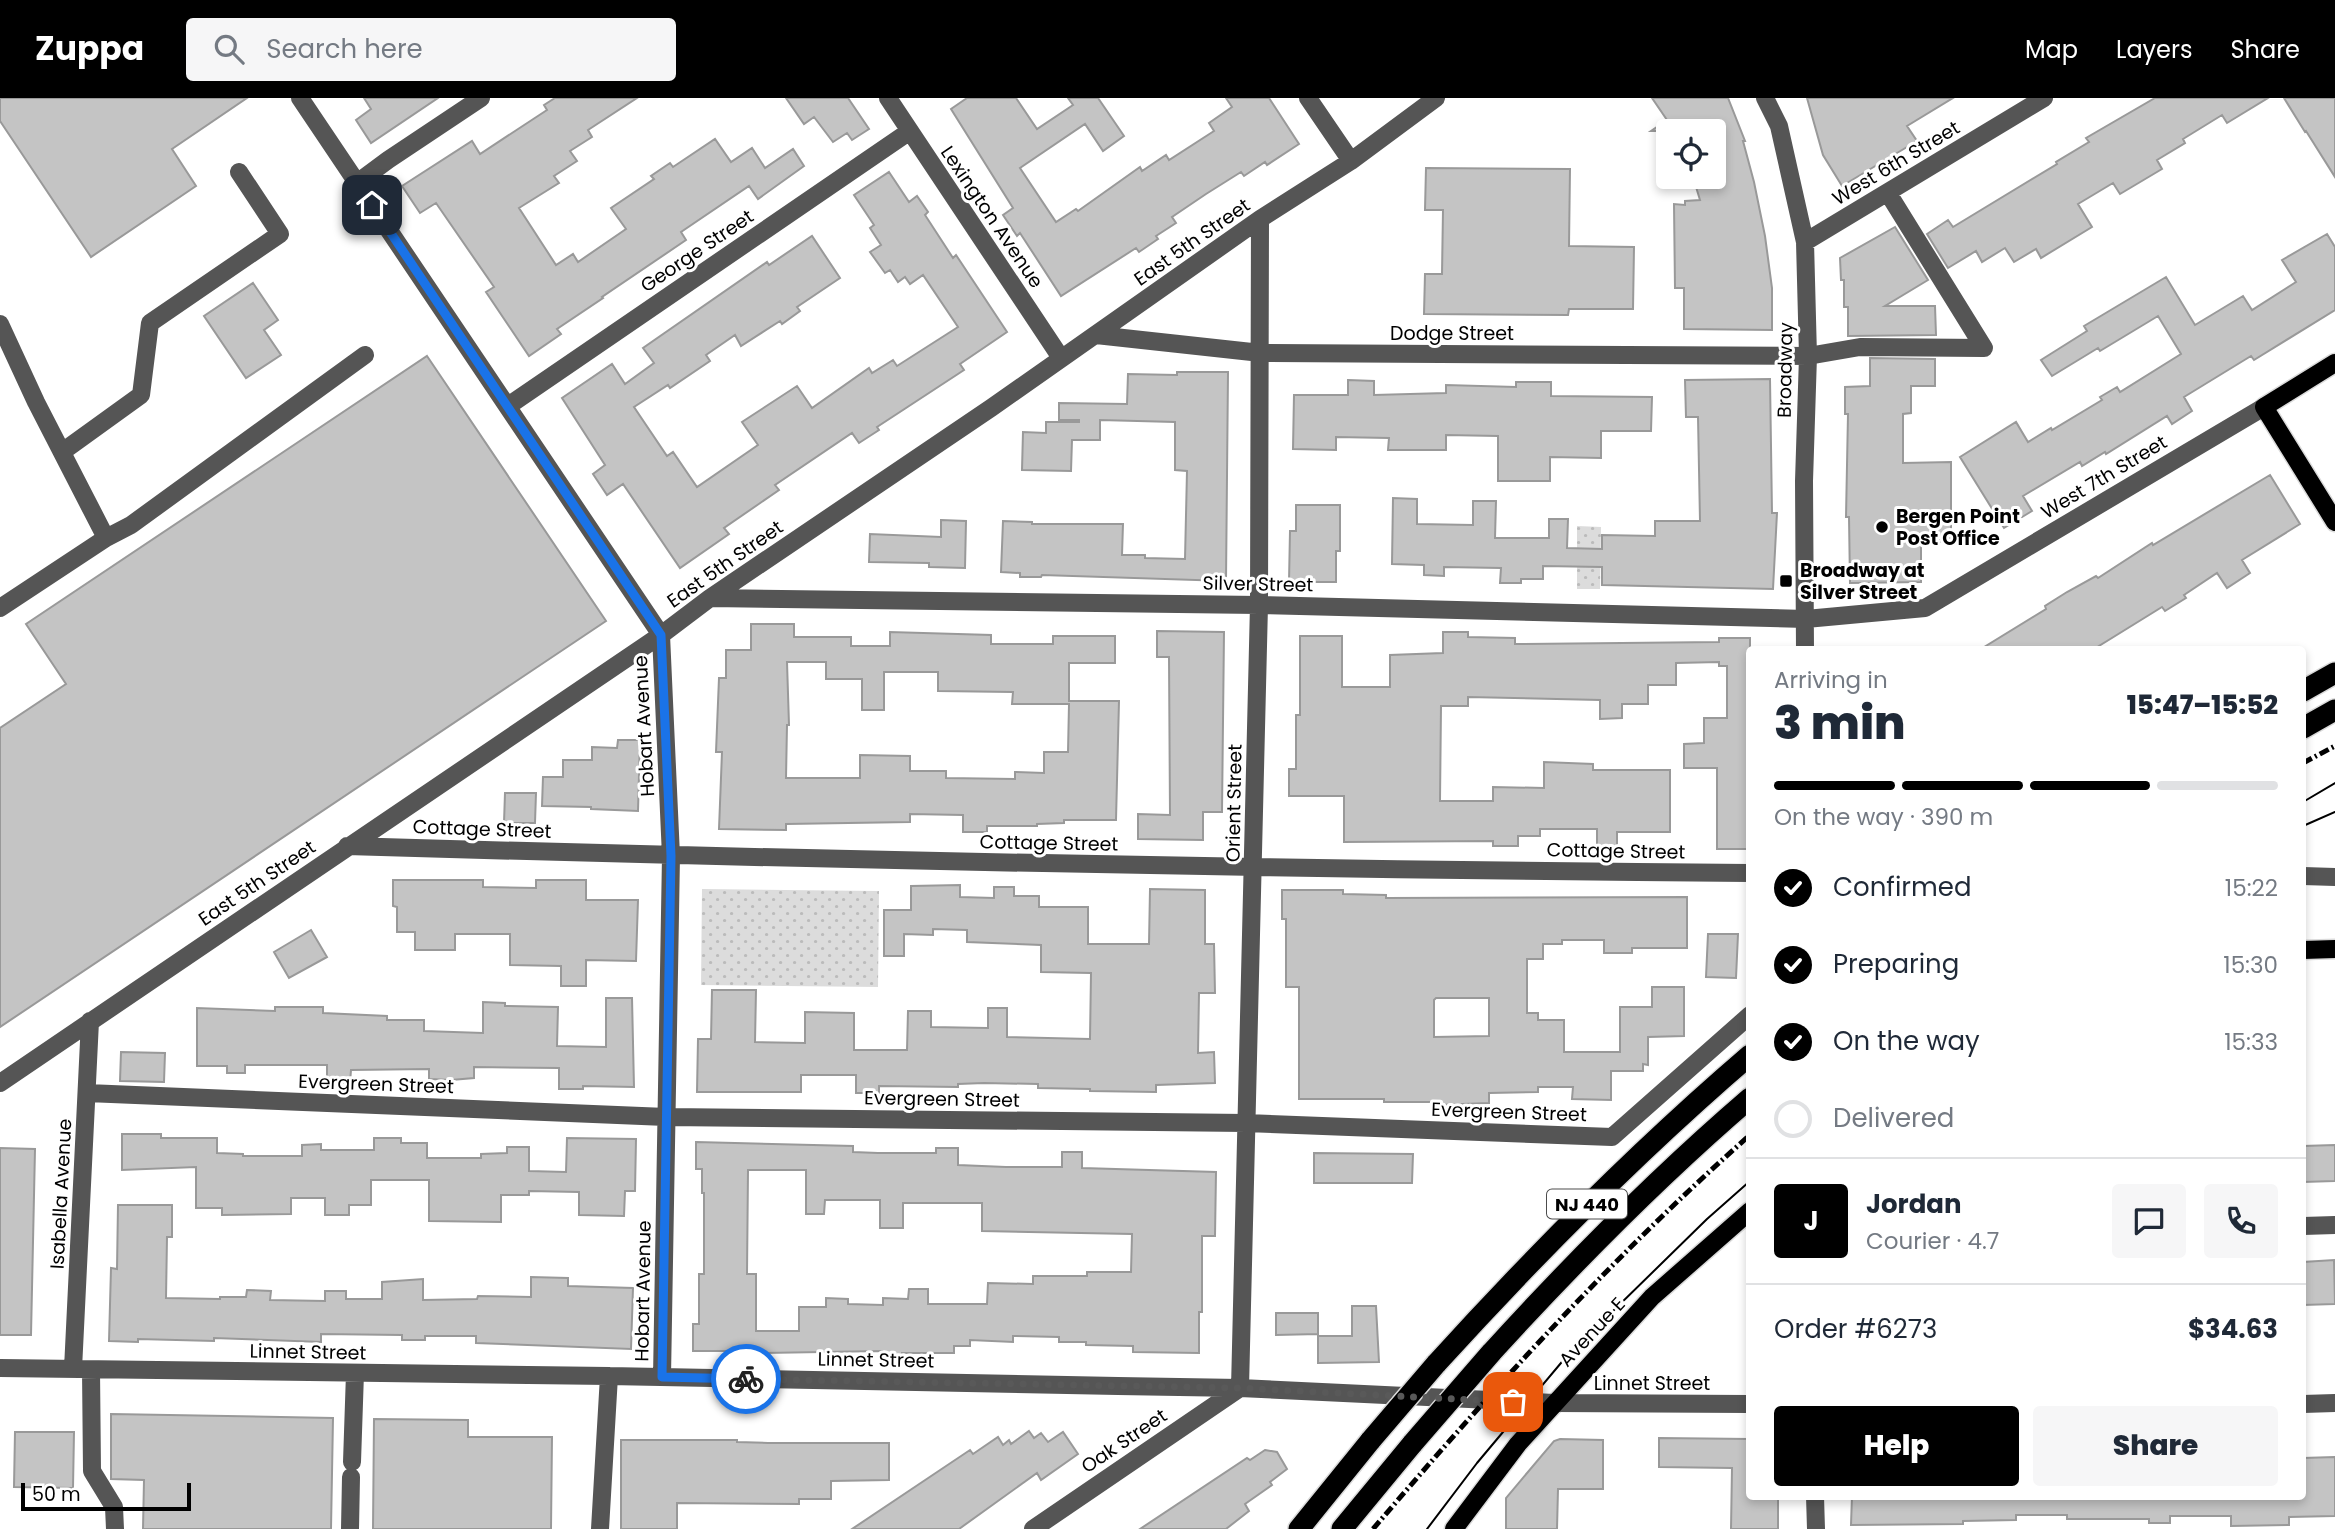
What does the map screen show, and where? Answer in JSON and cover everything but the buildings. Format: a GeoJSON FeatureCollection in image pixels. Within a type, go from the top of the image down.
{"type":"FeatureCollection","features":[{"type":"Feature","properties":{"kind":"highway"},"geometry":{"type":"LineString","coordinates":[[2306,689],[2335,673]]}},
{"type":"Feature","properties":{"kind":"highway"},"geometry":{"type":"LineString","coordinates":[[2306,726],[2335,710]]}},
{"type":"Feature","properties":{"kind":"highway","name":"NJ 440"},"geometry":{"type":"LineString","coordinates":[[1299,1529],[1436,1364],[1588,1203],[1746,1059]]}},
{"type":"Feature","properties":{"kind":"highway","name":"NJ 440"},"geometry":{"type":"LineString","coordinates":[[1342,1529],[1491,1353],[1606,1231],[1746,1102]]}},
{"type":"Feature","properties":{"kind":"main road","name":"West 7th Street"},"geometry":{"type":"LineString","coordinates":[[2264,407],[2335,363]]}},
{"type":"Feature","properties":{"kind":"main road"},"geometry":{"type":"LineString","coordinates":[[2264,407],[2335,522]]}},
{"type":"Feature","properties":{"kind":"main road"},"geometry":{"type":"LineString","coordinates":[[2306,950],[2335,949]]}},
{"type":"Feature","properties":{"kind":"main road","name":"Avenue E"},"geometry":{"type":"LineString","coordinates":[[1454,1529],[1518,1444],[1652,1297],[1746,1215]]}},
{"type":"Feature","properties":{"kind":"street","name":"Hobart Avenue"},"geometry":{"type":"LineString","coordinates":[[300,98],[661,635],[671,856],[662,1377]]}},
{"type":"Feature","properties":{"kind":"street"},"geometry":{"type":"LineString","coordinates":[[357,183],[481,98]]}},
{"type":"Feature","properties":{"kind":"street","name":"Lexington Avenue"},"geometry":{"type":"LineString","coordinates":[[888,98],[1061,358]]}},
{"type":"Feature","properties":{"kind":"street"},"geometry":{"type":"LineString","coordinates":[[1308,98],[1351,161]]}},
{"type":"Feature","properties":{"kind":"street","name":"East 5th Street"},"geometry":{"type":"LineString","coordinates":[[0,1083],[661,635],[710,598],[991,408],[1260,219],[1351,161],[1436,98]]}},
{"type":"Feature","properties":{"kind":"street","name":"Broadway"},"geometry":{"type":"LineString","coordinates":[[1765,98],[1779,126],[1805,242],[1808,356],[1804,481],[1805,646]]}},
{"type":"Feature","properties":{"kind":"street","name":"West 6th Street"},"geometry":{"type":"LineString","coordinates":[[1805,242],[2044,98]]}},
{"type":"Feature","properties":{"kind":"street","name":"George Street"},"geometry":{"type":"LineString","coordinates":[[508,406],[910,131]]}},
{"type":"Feature","properties":{"kind":"street"},"geometry":{"type":"LineString","coordinates":[[62,452],[141,395],[150,323],[280,234],[239,172]]}},
{"type":"Feature","properties":{"kind":"street","name":"Dodge Street"},"geometry":{"type":"LineString","coordinates":[[1096,335],[1261,353],[1808,356],[1860,347],[1983,348],[1888,193]]}},
{"type":"Feature","properties":{"kind":"street","name":"Orient Street"},"geometry":{"type":"LineString","coordinates":[[1240,1388],[1259,605],[1260,219]]}},
{"type":"Feature","properties":{"kind":"street"},"geometry":{"type":"LineString","coordinates":[[0,324],[106,538]]}},
{"type":"Feature","properties":{"kind":"street"},"geometry":{"type":"LineString","coordinates":[[0,608],[106,538],[131,525],[365,355]]}},
{"type":"Feature","properties":{"kind":"street","name":"West 7th Street"},"geometry":{"type":"LineString","coordinates":[[1806,619],[1925,608],[2264,407]]}},
{"type":"Feature","properties":{"kind":"street","name":"Silver Street"},"geometry":{"type":"LineString","coordinates":[[710,598],[1259,605],[1806,619]]}},
{"type":"Feature","properties":{"kind":"street","name":"Cottage Street"},"geometry":{"type":"LineString","coordinates":[[347,846],[671,856],[1254,868],[1746,873]]}},
{"type":"Feature","properties":{"kind":"street"},"geometry":{"type":"LineString","coordinates":[[2306,876],[2335,877]]}},
{"type":"Feature","properties":{"kind":"street","name":"Evergreen Street"},"geometry":{"type":"LineString","coordinates":[[87,1093],[666,1117],[1246,1123],[1612,1137],[1746,1018]]}},
{"type":"Feature","properties":{"kind":"street","name":"Isabella Avenue"},"geometry":{"type":"LineString","coordinates":[[73,1370],[90,1021]]}},
{"type":"Feature","properties":{"kind":"street"},"geometry":{"type":"LineString","coordinates":[[2306,1226],[2335,1225]]}},
{"type":"Feature","properties":{"kind":"street","name":"Linnet Street"},"geometry":{"type":"LineString","coordinates":[[0,1368],[1240,1388],[1555,1403],[1746,1404]]}},
{"type":"Feature","properties":{"kind":"street"},"geometry":{"type":"LineString","coordinates":[[91,1370],[92,1471],[114,1507],[115,1529]]}},
{"type":"Feature","properties":{"kind":"street"},"geometry":{"type":"LineString","coordinates":[[350,1529],[355,1373]]}},
{"type":"Feature","properties":{"kind":"street"},"geometry":{"type":"LineString","coordinates":[[600,1529],[609,1376]]}},
{"type":"Feature","properties":{"kind":"street","name":"Oak Street"},"geometry":{"type":"LineString","coordinates":[[1033,1529],[1240,1388]]}},
{"type":"Feature","properties":{"kind":"street"},"geometry":{"type":"LineString","coordinates":[[2306,1404],[2335,1403]]}},
{"type":"Feature","properties":{"kind":"street"},"geometry":{"type":"LineString","coordinates":[[1815,1500],[1815,1529]]}},
{"type":"Feature","properties":{"kind":"shaded area"},"geometry":{"type":"Polygon","coordinates":[[[1577,526],[1601,527],[1600,589],[1577,589],[1577,526]]]}},
{"type":"Feature","properties":{"kind":"shaded area"},"geometry":{"type":"Polygon","coordinates":[[[702,889],[879,891],[878,987],[701,985],[702,889]]]}},
{"type":"Feature","properties":{"kind":"tram line"},"geometry":{"type":"LineString","coordinates":[[2306,800],[2335,783]]}},
{"type":"Feature","properties":{"kind":"tram line"},"geometry":{"type":"LineString","coordinates":[[2306,825],[2335,812]]}},
{"type":"Feature","properties":{"kind":"tram line"},"geometry":{"type":"LineString","coordinates":[[1427,1529],[1477,1463],[1566,1357],[1746,1185]]}},
{"type":"Feature","properties":{"kind":"railway"},"geometry":{"type":"LineString","coordinates":[[2306,761],[2335,746]]}},
{"type":"Feature","properties":{"kind":"railway"},"geometry":{"type":"LineString","coordinates":[[1373,1529],[1555,1325],[1650,1228],[1746,1139]]}},
{"type":"Feature","properties":{"kind":"way so far"},"geometry":{"type":"LineString","coordinates":[[746,1379],[1240,1388],[1513,1402]]}},
{"type":"Feature","properties":{"kind":"place","name":"Bergen Point Post Office"},"geometry":{"type":"Point","coordinates":[1882,527]}},
{"type":"Feature","properties":{"kind":"place","name":"Broadway at Silver Street"},"geometry":{"type":"Point","coordinates":[1786,581]}},
{"type":"Feature","properties":{"kind":"route"},"geometry":{"type":"LineString","coordinates":[[372,205],[661,635],[671,856],[662,1377],[746,1379]]}}]}
